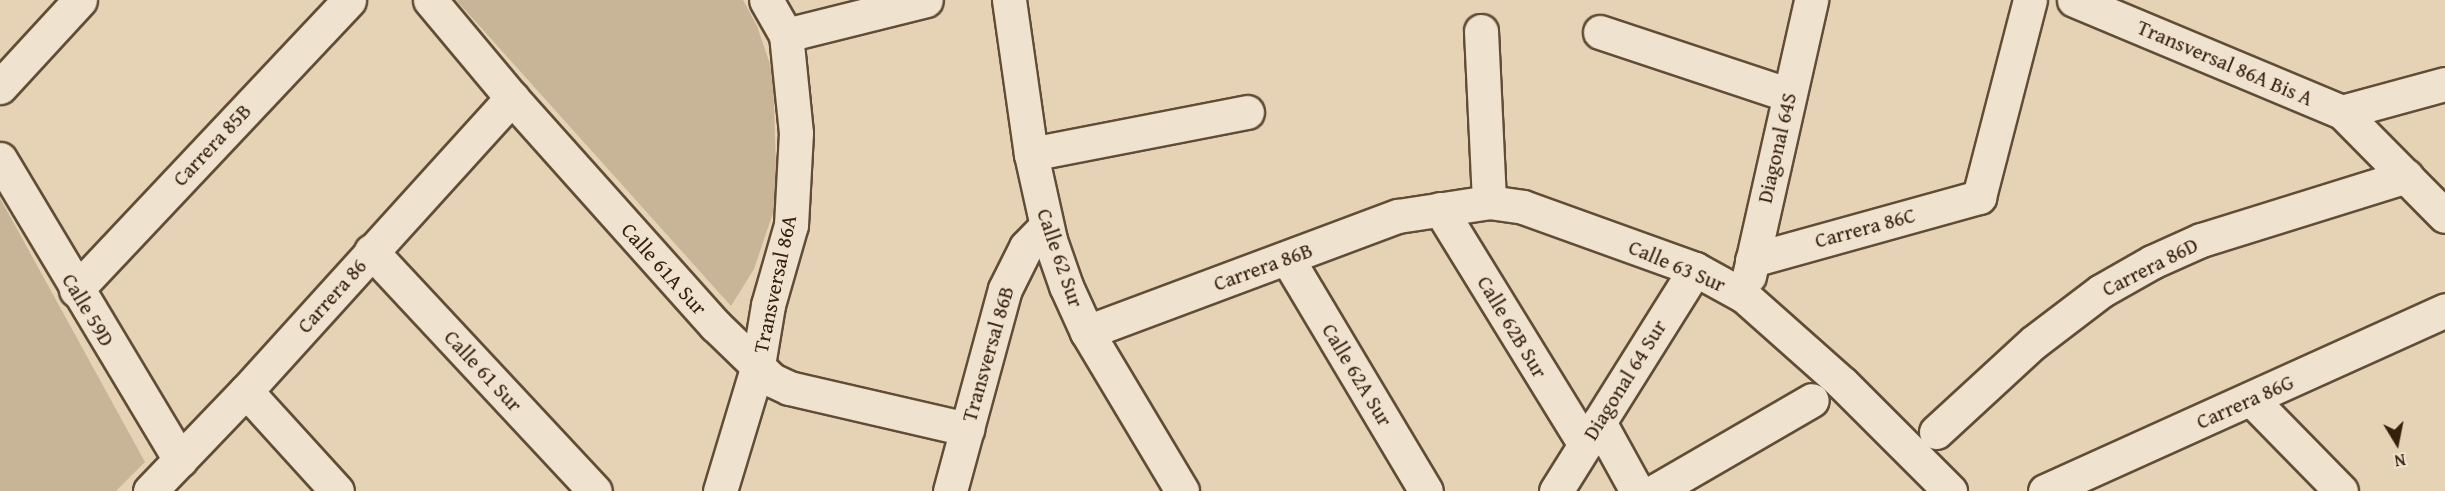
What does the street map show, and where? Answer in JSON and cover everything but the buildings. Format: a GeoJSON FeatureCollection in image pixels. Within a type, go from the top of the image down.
{"type":"FeatureCollection","features":[{"type":"Feature","properties":{"kind":"street"},"geometry":{"type":"LineString","coordinates":[[0,87],[80,0]]}},
{"type":"Feature","properties":{"kind":"street","name":"Carrera 85B"},"geometry":{"type":"LineString","coordinates":[[76,290],[349,0]]}},
{"type":"Feature","properties":{"kind":"street","name":"Calle 61A Sur"},"geometry":{"type":"LineString","coordinates":[[430,0],[512,98],[715,325],[772,380],[789,388],[967,429]]}},
{"type":"Feature","properties":{"kind":"street"},"geometry":{"type":"LineString","coordinates":[[766,0],[786,35],[926,0]]}},
{"type":"Feature","properties":{"kind":"street","name":"Calle 62 Sur"},"geometry":{"type":"LineString","coordinates":[[1010,0],[1031,154],[1046,226],[1066,286],[1087,332],[1182,491]]}},
{"type":"Feature","properties":{"kind":"street","name":"Diagonal 64S"},"geometry":{"type":"LineString","coordinates":[[1744,296],[1811,0]]}},
{"type":"Feature","properties":{"kind":"street","name":"Carrera 86C"},"geometry":{"type":"LineString","coordinates":[[1752,260],[1978,197],[2030,0]]}},
{"type":"Feature","properties":{"kind":"street","name":"Transversal 86A Bis A"},"geometry":{"type":"LineString","coordinates":[[2091,3],[2342,111]]}},
{"type":"Feature","properties":{"kind":"street"},"geometry":{"type":"LineString","coordinates":[[1481,31],[1489,202]]}},
{"type":"Feature","properties":{"kind":"street"},"geometry":{"type":"LineString","coordinates":[[1600,32],[1790,95]]}},
{"type":"Feature","properties":{"kind":"street","name":"Transversal 86A"},"geometry":{"type":"LineString","coordinates":[[720,491],[758,365],[768,304],[791,225],[796,133],[786,35]]}},
{"type":"Feature","properties":{"kind":"street"},"geometry":{"type":"LineString","coordinates":[[2445,84],[2342,111],[2445,216]]}},
{"type":"Feature","properties":{"kind":"street","name":"Carrera 86"},"geometry":{"type":"LineString","coordinates":[[150,491],[246,391],[512,98]]}},
{"type":"Feature","properties":{"kind":"street"},"geometry":{"type":"LineString","coordinates":[[1031,154],[1247,112]]}},
{"type":"Feature","properties":{"kind":"street","name":"Calle 59D"},"geometry":{"type":"LineString","coordinates":[[0,159],[76,290],[180,459]]}},
{"type":"Feature","properties":{"kind":"street","name":"Carrera 86D"},"geometry":{"type":"LineString","coordinates":[[1936,432],[2034,342],[2101,291],[2152,262],[2200,240],[2406,176]]}},
{"type":"Feature","properties":{"kind":"street","name":"Calle 63 Sur"},"geometry":{"type":"LineString","coordinates":[[1440,209],[1489,202],[1523,207],[1695,269],[1744,296],[1842,383],[1950,491]]}},
{"type":"Feature","properties":{"kind":"street","name":"Carrera 86B"},"geometry":{"type":"LineString","coordinates":[[1087,332],[1398,216],[1440,209]]}},
{"type":"Feature","properties":{"kind":"street","name":"Calle 62B Sur"},"geometry":{"type":"LineString","coordinates":[[1440,209],[1592,433],[1637,491]]}},
{"type":"Feature","properties":{"kind":"street","name":"Transversal 86B"},"geometry":{"type":"LineString","coordinates":[[950,491],[1005,289],[1026,247],[1046,226]]}},
{"type":"Feature","properties":{"kind":"street","name":"Calle 61 Sur"},"geometry":{"type":"LineString","coordinates":[[371,251],[594,491]]}},
{"type":"Feature","properties":{"kind":"street","name":"Calle 62A Sur"},"geometry":{"type":"LineString","coordinates":[[1287,258],[1426,491]]}},
{"type":"Feature","properties":{"kind":"street","name":"Diagonal 64 Sur"},"geometry":{"type":"LineString","coordinates":[[1556,491],[1695,269]]}},
{"type":"Feature","properties":{"kind":"street","name":"Carrera 86G"},"geometry":{"type":"LineString","coordinates":[[2045,491],[2252,400],[2445,310]]}},
{"type":"Feature","properties":{"kind":"street"},"geometry":{"type":"LineString","coordinates":[[246,391],[337,491]]}},
{"type":"Feature","properties":{"kind":"street"},"geometry":{"type":"LineString","coordinates":[[1655,491],[1812,400]]}},
{"type":"Feature","properties":{"kind":"street"},"geometry":{"type":"LineString","coordinates":[[2252,400],[2341,491]]}},
{"type":"Feature","properties":{"kind":"shaded area"},"geometry":{"type":"Polygon","coordinates":[[[456,0],[743,0],[757,26],[773,73],[777,201],[754,269],[731,306],[456,0]]]}},
{"type":"Feature","properties":{"kind":"shaded area"},"geometry":{"type":"Polygon","coordinates":[[[0,198],[145,462],[116,491],[0,491],[0,198]]]}}]}
